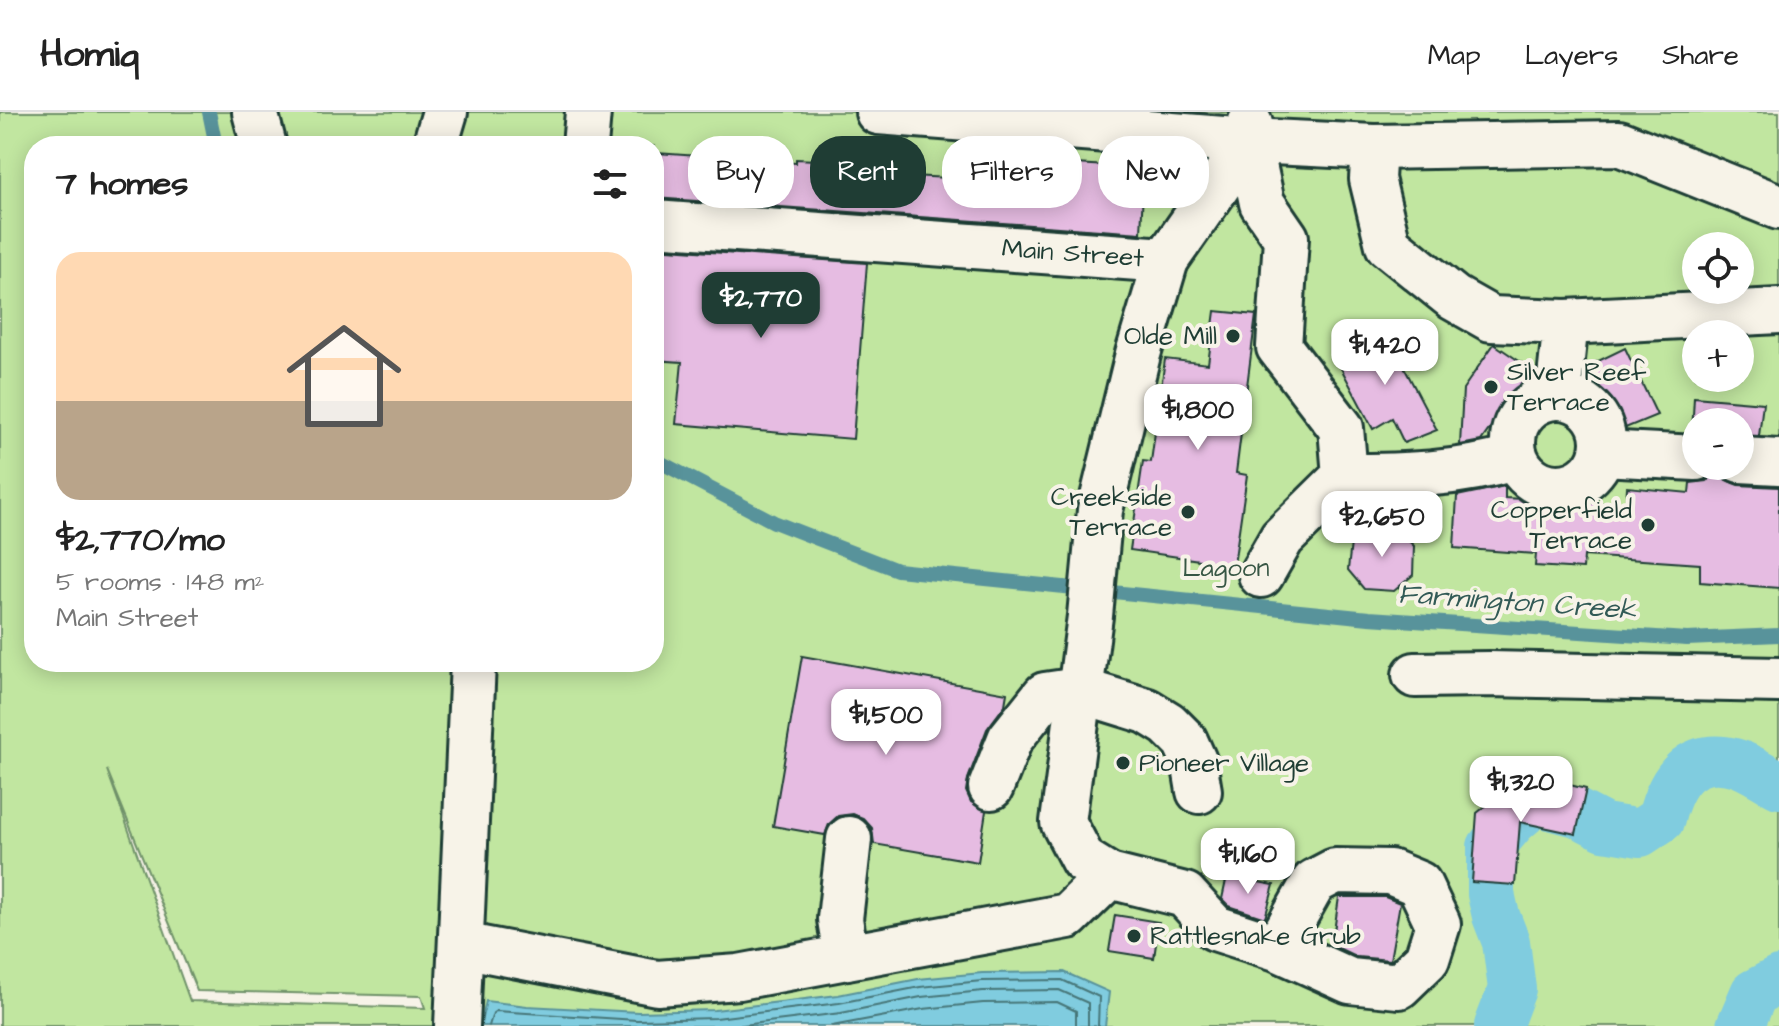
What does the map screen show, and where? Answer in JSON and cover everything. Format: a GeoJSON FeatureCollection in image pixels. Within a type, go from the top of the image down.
{"type":"FeatureCollection","features":[{"type":"Feature","properties":{"kind":"street"},"geometry":{"type":"LineString","coordinates":[[255,112],[261,136]]}},
{"type":"Feature","properties":{"kind":"street"},"geometry":{"type":"LineString","coordinates":[[438,136],[445,112]]}},
{"type":"Feature","properties":{"kind":"street"},"geometry":{"type":"LineString","coordinates":[[586,136],[588,112]]}},
{"type":"Feature","properties":{"kind":"street"},"geometry":{"type":"LineString","coordinates":[[878,112],[1249,127],[1374,147],[1619,143],[1779,207]]}},
{"type":"Feature","properties":{"kind":"street"},"geometry":{"type":"LineString","coordinates":[[1249,127],[1262,203],[1286,238],[1279,347],[1341,428],[1345,476]]}},
{"type":"Feature","properties":{"kind":"street","name":"Main Street"},"geometry":{"type":"LineString","coordinates":[[664,224],[1166,260],[1249,127]]}},
{"type":"Feature","properties":{"kind":"street"},"geometry":{"type":"LineString","coordinates":[[1374,147],[1372,179],[1388,245],[1454,298],[1491,319],[1566,322],[1779,311]]}},
{"type":"Feature","properties":{"kind":"street"},"geometry":{"type":"LineString","coordinates":[[1166,260],[1138,354],[1100,510],[1090,616],[1063,822],[1083,860],[1109,876],[1185,895],[1215,928],[1277,948]]}},
{"type":"Feature","properties":{"kind":"street"},"geometry":{"type":"LineString","coordinates":[[1558,396],[1566,322]]}},
{"type":"Feature","properties":{"kind":"street"},"geometry":{"type":"LineString","coordinates":[[1558,396],[1572,399],[1594,414],[1603,439],[1602,453],[1587,478],[1560,488],[1545,486],[1532,481],[1514,458],[1514,428],[1531,405],[1544,398],[1558,396]]}},
{"type":"Feature","properties":{"kind":"street"},"geometry":{"type":"LineString","coordinates":[[1602,453],[1682,457]]}},
{"type":"Feature","properties":{"kind":"street"},"geometry":{"type":"LineString","coordinates":[[1261,575],[1282,538],[1345,476],[1431,475],[1480,469],[1514,458]]}},
{"type":"Feature","properties":{"kind":"street"},"geometry":{"type":"LineString","coordinates":[[1754,461],[1779,462]]}},
{"type":"Feature","properties":{"kind":"street"},"geometry":{"type":"LineString","coordinates":[[457,1026],[473,672]]}},
{"type":"Feature","properties":{"kind":"street"},"geometry":{"type":"LineString","coordinates":[[1415,675],[1779,680]]}},
{"type":"Feature","properties":{"kind":"street"},"geometry":{"type":"LineString","coordinates":[[991,787],[1010,739],[1045,695],[1079,690],[1147,711],[1168,724],[1185,741],[1194,761],[1199,791]]}},
{"type":"Feature","properties":{"kind":"street"},"geometry":{"type":"LineString","coordinates":[[846,957],[840,919],[849,839]]}},
{"type":"Feature","properties":{"kind":"street"},"geometry":{"type":"LineString","coordinates":[[462,945],[657,983],[739,977],[1068,916],[1109,876]]}},
{"type":"Feature","properties":{"kind":"green space","name":"Lagoon"},"geometry":{"type":"Polygon","coordinates":[[[0,112],[1779,112],[1779,1026],[0,1026],[0,112]],[[107,770],[190,1001],[425,1008],[421,996],[197,991],[107,770]]]}},
{"type":"Feature","properties":{"kind":"water"},"geometry":{"type":"Polygon","coordinates":[[[1064,972],[1109,992],[1105,1026],[480,1026],[486,1001],[638,1012],[715,1010],[838,995],[918,979],[982,973],[1064,972]]]}},
{"type":"Feature","properties":{"kind":"building"},"geometry":{"type":"Polygon","coordinates":[[[664,154],[688,155],[688,200],[664,199],[664,154]]]}},
{"type":"Feature","properties":{"kind":"building"},"geometry":{"type":"Polygon","coordinates":[[[796,159],[810,160],[810,208],[926,208],[926,177],[942,178],[942,208],[1082,208],[1082,164],[1098,165],[1098,208],[1142,208],[1141,233],[793,208],[794,163],[796,159]]]}},
{"type":"Feature","properties":{"kind":"building"},"geometry":{"type":"Polygon","coordinates":[[[664,249],[867,263],[853,439],[676,424],[682,362],[664,361],[664,249]]]}},
{"type":"Feature","properties":{"kind":"building"},"geometry":{"type":"Polygon","coordinates":[[[1215,311],[1256,315],[1236,473],[1247,475],[1234,565],[1130,550],[1143,461],[1151,462],[1165,359],[1208,364],[1215,311]]]}},
{"type":"Feature","properties":{"kind":"building"},"geometry":{"type":"Polygon","coordinates":[[[1384,329],[1437,430],[1404,443],[1392,418],[1373,429],[1334,355],[1384,329]]]}},
{"type":"Feature","properties":{"kind":"building","name":"Silver Reef Terrace"},"geometry":{"type":"Polygon","coordinates":[[[1494,344],[1531,369],[1481,441],[1460,445],[1463,389],[1494,344]]]}},
{"type":"Feature","properties":{"kind":"building"},"geometry":{"type":"Polygon","coordinates":[[[1625,348],[1657,415],[1623,429],[1588,366],[1625,348]]]}},
{"type":"Feature","properties":{"kind":"building"},"geometry":{"type":"Polygon","coordinates":[[[1694,397],[1763,403],[1759,436],[1754,436],[1754,408],[1693,408],[1694,397]]]}},
{"type":"Feature","properties":{"kind":"building"},"geometry":{"type":"Polygon","coordinates":[[[1726,480],[1738,485],[1779,487],[1779,588],[1700,582],[1700,564],[1584,556],[1583,569],[1535,566],[1536,554],[1454,548],[1457,496],[1505,486],[1505,498],[1626,505],[1627,487],[1689,493],[1690,483],[1726,480]]]}},
{"type":"Feature","properties":{"kind":"building"},"geometry":{"type":"Polygon","coordinates":[[[1370,528],[1395,528],[1414,546],[1413,575],[1394,591],[1364,589],[1348,570],[1351,543],[1370,528]]]}},
{"type":"Feature","properties":{"kind":"building"},"geometry":{"type":"Polygon","coordinates":[[[802,656],[1007,693],[1005,705],[987,729],[968,779],[966,791],[971,802],[986,811],[978,862],[874,844],[872,828],[863,818],[853,814],[838,816],[829,824],[825,835],[773,826],[802,656]]]}},
{"type":"Feature","properties":{"kind":"building"},"geometry":{"type":"Polygon","coordinates":[[[1525,774],[1586,789],[1576,834],[1520,822],[1515,885],[1472,882],[1477,813],[1525,774]]]}},
{"type":"Feature","properties":{"kind":"building"},"geometry":{"type":"Polygon","coordinates":[[[1227,876],[1274,885],[1265,918],[1229,906],[1222,899],[1227,876]]]}},
{"type":"Feature","properties":{"kind":"building"},"geometry":{"type":"Polygon","coordinates":[[[1339,897],[1385,897],[1400,903],[1390,960],[1357,957],[1332,945],[1339,897]]]}},
{"type":"Feature","properties":{"kind":"building","name":"Rattlesnake Grub"},"geometry":{"type":"Polygon","coordinates":[[[1115,915],[1159,922],[1154,958],[1109,951],[1115,915]]]}},
{"type":"Feature","properties":{"kind":"waterway","name":"Farmington Creek"},"geometry":{"type":"LineString","coordinates":[[209,112],[214,136]]}},
{"type":"Feature","properties":{"kind":"waterway","name":"Farmington Creek"},"geometry":{"type":"LineString","coordinates":[[664,464],[774,522],[897,570],[1369,618],[1687,639],[1779,635]]}},
{"type":"Feature","properties":{"kind":"waterway"},"geometry":{"type":"LineString","coordinates":[[1498,1026],[1512,989],[1506,942],[1491,894],[1491,847],[1513,821],[1535,802],[1577,813],[1604,827],[1640,833],[1661,819],[1670,792],[1684,772],[1705,761],[1734,762],[1779,785]]}},
{"type":"Feature","properties":{"kind":"waterway"},"geometry":{"type":"LineString","coordinates":[[1740,1026],[1754,993],[1779,980]]}},
{"type":"Feature","properties":{"kind":"place","name":"Olde Mill"},"geometry":{"type":"Point","coordinates":[1233,336]}},
{"type":"Feature","properties":{"kind":"place","name":"Silver Reef Terrace"},"geometry":{"type":"Point","coordinates":[1491,387]}},
{"type":"Feature","properties":{"kind":"place","name":"Creekside Terrace"},"geometry":{"type":"Point","coordinates":[1188,512]}},
{"type":"Feature","properties":{"kind":"place","name":"Copperfield Terrace"},"geometry":{"type":"Point","coordinates":[1648,525]}},
{"type":"Feature","properties":{"kind":"place","name":"Pioneer Village"},"geometry":{"type":"Point","coordinates":[1123,763]}},
{"type":"Feature","properties":{"kind":"place","name":"Rattlesnake Grub"},"geometry":{"type":"Point","coordinates":[1134,936]}}]}
